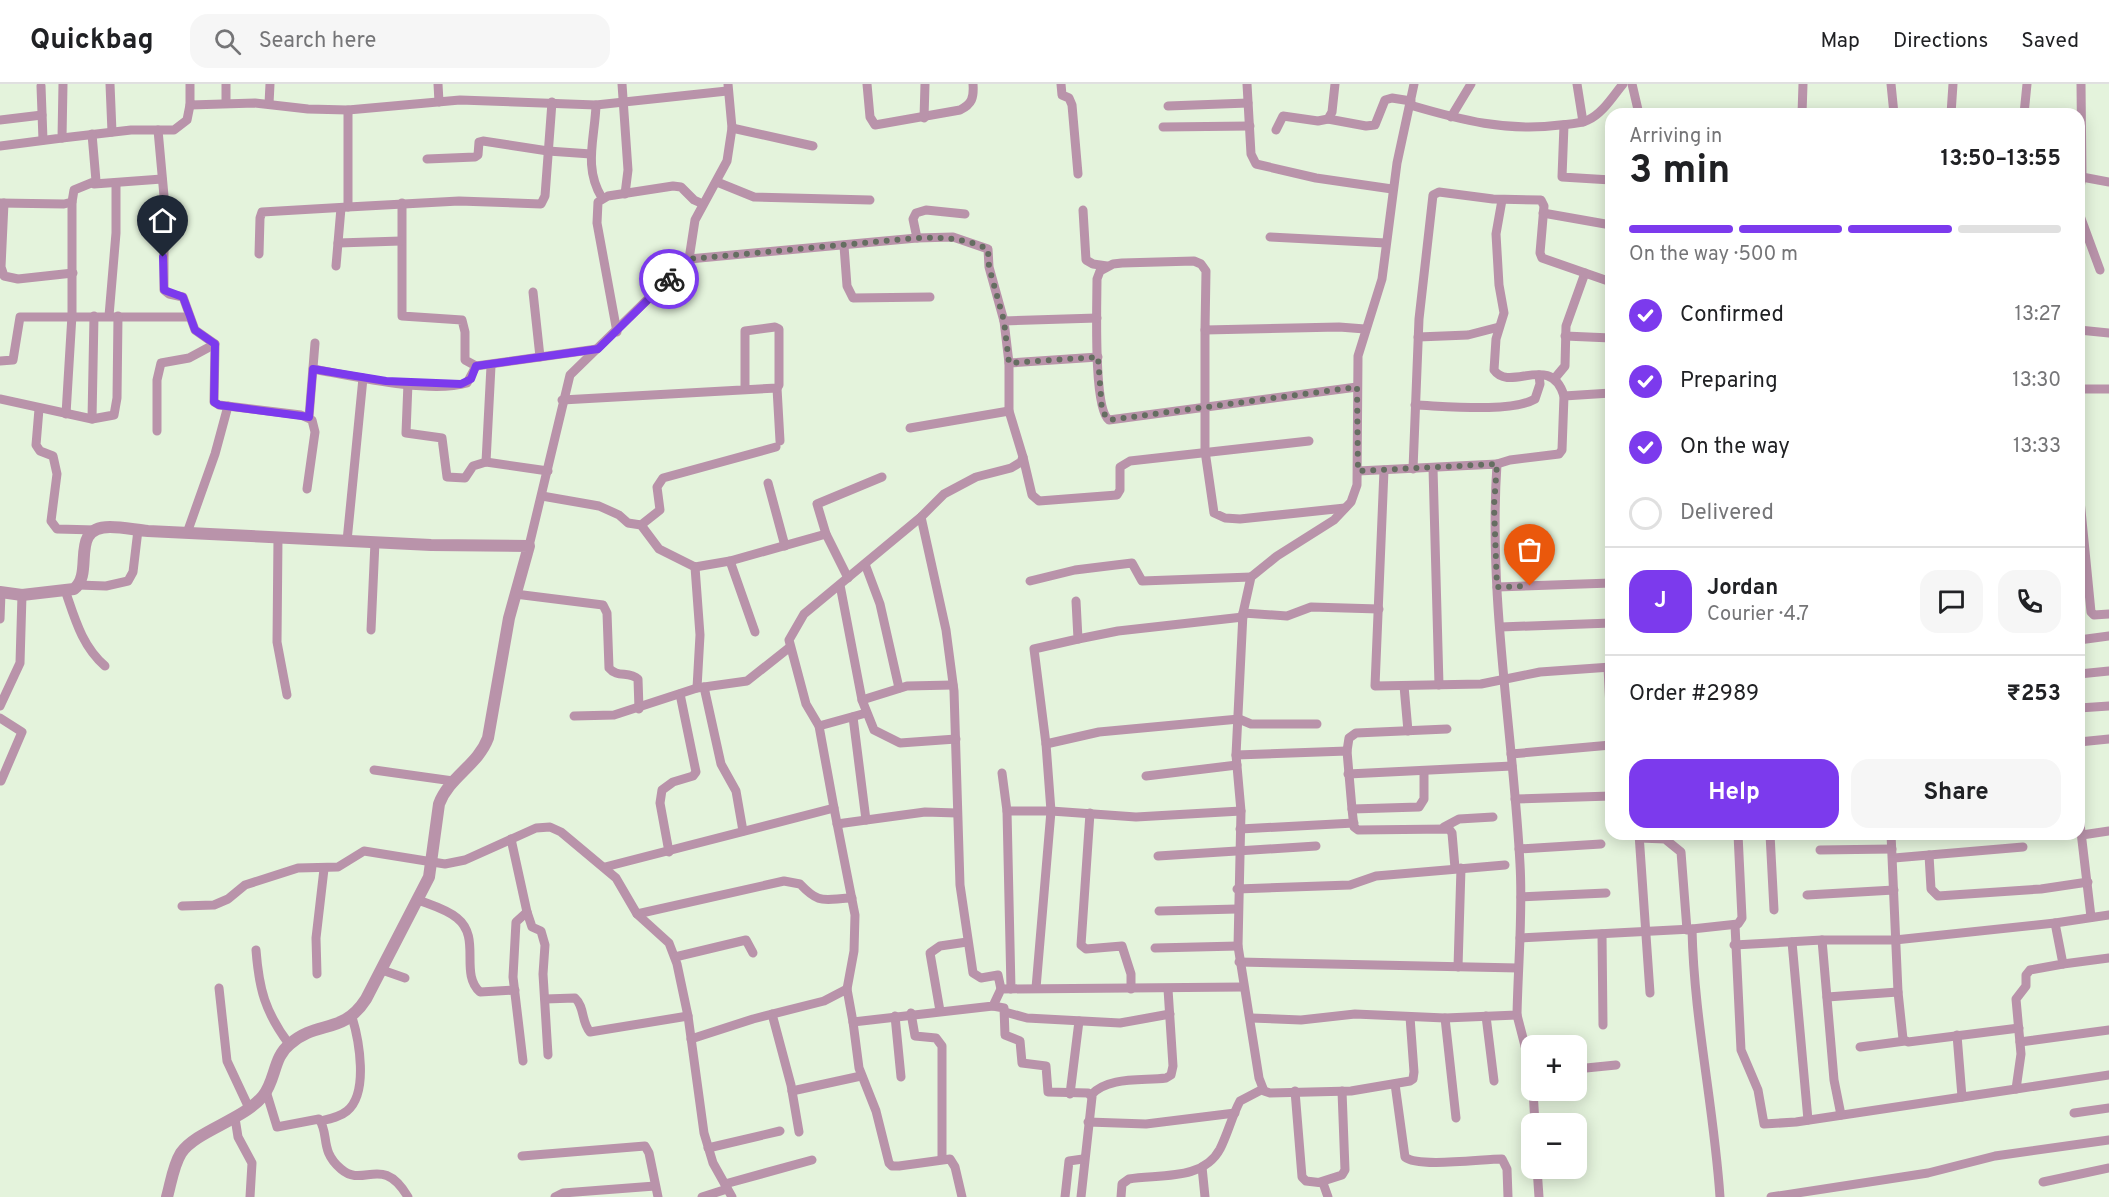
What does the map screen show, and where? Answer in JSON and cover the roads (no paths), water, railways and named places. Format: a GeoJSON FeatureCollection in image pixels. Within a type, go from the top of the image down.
{"type":"FeatureCollection","features":[{"type":"Feature","properties":{"kind":"street"},"geometry":{"type":"LineString","coordinates":[[62,138],[63,84]]}},
{"type":"Feature","properties":{"kind":"street"},"geometry":{"type":"LineString","coordinates":[[111,84],[112,132]]}},
{"type":"Feature","properties":{"kind":"street"},"geometry":{"type":"LineString","coordinates":[[0,146],[112,132],[174,130],[187,120],[190,84]]}},
{"type":"Feature","properties":{"kind":"street"},"geometry":{"type":"LineString","coordinates":[[226,84],[226,103]]}},
{"type":"Feature","properties":{"kind":"street"},"geometry":{"type":"LineString","coordinates":[[269,104],[270,84]]}},
{"type":"Feature","properties":{"kind":"street"},"geometry":{"type":"LineString","coordinates":[[438,84],[439,102]]}},
{"type":"Feature","properties":{"kind":"street"},"geometry":{"type":"LineString","coordinates":[[622,84],[628,162],[625,194]]}},
{"type":"Feature","properties":{"kind":"street"},"geometry":{"type":"LineString","coordinates":[[867,84],[870,117],[875,125],[924,118],[969,106],[973,100],[973,84]]}},
{"type":"Feature","properties":{"kind":"street"},"geometry":{"type":"LineString","coordinates":[[924,118],[925,84]]}},
{"type":"Feature","properties":{"kind":"street"},"geometry":{"type":"LineString","coordinates":[[1061,84],[1062,95],[1070,98],[1072,105],[1078,174]]}},
{"type":"Feature","properties":{"kind":"street"},"geometry":{"type":"LineString","coordinates":[[1247,84],[1252,159],[1264,167],[1316,178],[1392,189]]}},
{"type":"Feature","properties":{"kind":"street"},"geometry":{"type":"LineString","coordinates":[[1328,119],[1332,112],[1335,84]]}},
{"type":"Feature","properties":{"kind":"street"},"geometry":{"type":"LineString","coordinates":[[1030,581],[1075,570],[1132,563],[1142,581],[1251,577],[1277,556],[1334,520],[1346,508],[1357,484],[1358,357],[1382,279],[1392,189],[1414,84]]}},
{"type":"Feature","properties":{"kind":"street"},"geometry":{"type":"LineString","coordinates":[[1451,117],[1471,84]]}},
{"type":"Feature","properties":{"kind":"street"},"geometry":{"type":"LineString","coordinates":[[1577,84],[1583,122]]}},
{"type":"Feature","properties":{"kind":"street"},"geometry":{"type":"LineString","coordinates":[[1276,130],[1283,116],[1318,121],[1328,119],[1365,126],[1375,125],[1385,100],[1392,98],[1451,117],[1506,128],[1564,125],[1583,122],[1599,112],[1623,84]]}},
{"type":"Feature","properties":{"kind":"street"},"geometry":{"type":"LineString","coordinates":[[1632,84],[1638,108]]}},
{"type":"Feature","properties":{"kind":"street"},"geometry":{"type":"LineString","coordinates":[[1801,108],[1803,84]]}},
{"type":"Feature","properties":{"kind":"street"},"geometry":{"type":"LineString","coordinates":[[1891,84],[1893,108]]}},
{"type":"Feature","properties":{"kind":"street"},"geometry":{"type":"LineString","coordinates":[[1951,108],[1953,84]]}},
{"type":"Feature","properties":{"kind":"street"},"geometry":{"type":"LineString","coordinates":[[2025,108],[2027,84]]}},
{"type":"Feature","properties":{"kind":"street"},"geometry":{"type":"LineString","coordinates":[[2081,84],[2081,108]]}},
{"type":"Feature","properties":{"kind":"street"},"geometry":{"type":"LineString","coordinates":[[42,86],[43,140]]}},
{"type":"Feature","properties":{"kind":"street"},"geometry":{"type":"LineString","coordinates":[[167,1197],[181,1153],[249,1108],[266,1091],[277,1061],[289,1044],[304,1035],[352,1017],[382,970],[418,900],[432,863],[439,804],[443,793],[479,756],[488,738],[515,594],[542,496],[562,400],[570,375],[689,259],[695,220],[727,161],[732,128],[728,88],[596,105],[552,102],[439,102],[348,110],[308,109],[269,104],[190,105]]}},
{"type":"Feature","properties":{"kind":"street"},"geometry":{"type":"LineString","coordinates":[[259,254],[262,212],[459,201],[538,205],[545,196],[552,102]]}},
{"type":"Feature","properties":{"kind":"street"},"geometry":{"type":"LineString","coordinates":[[1168,106],[1248,103]]}},
{"type":"Feature","properties":{"kind":"street"},"geometry":{"type":"LineString","coordinates":[[596,105],[591,172],[602,198],[597,209],[597,223],[616,332]]}},
{"type":"Feature","properties":{"kind":"street"},"geometry":{"type":"LineString","coordinates":[[336,266],[345,208],[348,110]]}},
{"type":"Feature","properties":{"kind":"street"},"geometry":{"type":"LineString","coordinates":[[0,120],[42,116]]}},
{"type":"Feature","properties":{"kind":"street"},"geometry":{"type":"LineString","coordinates":[[1564,125],[1562,177],[1605,180]]}},
{"type":"Feature","properties":{"kind":"street"},"geometry":{"type":"LineString","coordinates":[[1163,127],[1250,126]]}},
{"type":"Feature","properties":{"kind":"street"},"geometry":{"type":"LineString","coordinates":[[732,128],[813,146]]}},
{"type":"Feature","properties":{"kind":"street"},"geometry":{"type":"LineString","coordinates":[[158,130],[162,179],[163,287],[166,292],[183,297],[189,317],[199,335],[215,344]]}},
{"type":"Feature","properties":{"kind":"street"},"geometry":{"type":"LineString","coordinates":[[92,134],[97,177],[94,184]]}},
{"type":"Feature","properties":{"kind":"street"},"geometry":{"type":"LineString","coordinates":[[427,159],[475,157],[478,155],[479,142],[483,141],[548,151],[591,154]]}},
{"type":"Feature","properties":{"kind":"street"},"geometry":{"type":"LineString","coordinates":[[2085,178],[2109,182]]}},
{"type":"Feature","properties":{"kind":"street"},"geometry":{"type":"LineString","coordinates":[[66,414],[72,315],[72,202],[74,190],[94,184],[162,179]]}},
{"type":"Feature","properties":{"kind":"street"},"geometry":{"type":"LineString","coordinates":[[717,182],[754,197],[870,200]]}},
{"type":"Feature","properties":{"kind":"street"},"geometry":{"type":"LineString","coordinates":[[0,399],[92,419],[111,417],[117,409],[114,316],[116,183]]}},
{"type":"Feature","properties":{"kind":"street"},"geometry":{"type":"LineString","coordinates":[[602,198],[681,187],[694,200],[703,204]]}},
{"type":"Feature","properties":{"kind":"street"},"geometry":{"type":"LineString","coordinates":[[1413,469],[1418,337],[1433,195],[1439,192],[1502,200],[1540,200],[1544,204],[1541,256],[1605,280]]}},
{"type":"Feature","properties":{"kind":"street"},"geometry":{"type":"LineString","coordinates":[[1502,200],[1496,234],[1499,285],[1504,313],[1499,327],[1493,367],[1496,373],[1504,376],[1539,375],[1555,378]]}},
{"type":"Feature","properties":{"kind":"street"},"geometry":{"type":"LineString","coordinates":[[72,202],[64,204],[2,203],[1,267],[4,276],[18,279],[73,273]]}},
{"type":"Feature","properties":{"kind":"street"},"geometry":{"type":"LineString","coordinates":[[402,203],[402,316],[462,320],[465,332],[465,360],[476,366],[491,366],[598,349]]}},
{"type":"Feature","properties":{"kind":"street"},"geometry":{"type":"LineString","coordinates":[[917,238],[913,219],[916,213],[926,210],[965,214]]}},
{"type":"Feature","properties":{"kind":"street"},"geometry":{"type":"LineString","coordinates":[[1083,210],[1086,260],[1107,266]]}},
{"type":"Feature","properties":{"kind":"street"},"geometry":{"type":"LineString","coordinates":[[1543,213],[1605,224]]}},
{"type":"Feature","properties":{"kind":"street"},"geometry":{"type":"LineString","coordinates":[[2085,229],[2100,270]]}},
{"type":"Feature","properties":{"kind":"street"},"geometry":{"type":"LineString","coordinates":[[689,259],[917,238],[953,237],[988,249],[989,267],[1004,321],[1009,363],[1009,411],[1032,495],[1039,501],[1117,495],[1120,490],[1120,467],[1127,461],[1309,441]]}},
{"type":"Feature","properties":{"kind":"street"},"geometry":{"type":"LineString","coordinates":[[1270,237],[1386,243]]}},
{"type":"Feature","properties":{"kind":"street"},"geometry":{"type":"LineString","coordinates":[[338,243],[401,241]]}},
{"type":"Feature","properties":{"kind":"street"},"geometry":{"type":"LineString","coordinates":[[844,246],[846,286],[853,298],[930,297]]}},
{"type":"Feature","properties":{"kind":"street"},"geometry":{"type":"LineString","coordinates":[[1346,508],[1240,519],[1218,516],[1211,505],[1205,452],[1206,405],[1206,271],[1201,264],[1194,261],[1122,262],[1107,266],[1100,271],[1097,279],[1098,357],[1102,411],[1109,420],[1206,405],[1357,387]]}},
{"type":"Feature","properties":{"kind":"street"},"geometry":{"type":"LineString","coordinates":[[1555,378],[1565,366],[1565,336],[1573,303],[1585,273]]}},
{"type":"Feature","properties":{"kind":"street"},"geometry":{"type":"LineString","coordinates":[[533,292],[540,357]]}},
{"type":"Feature","properties":{"kind":"street"},"geometry":{"type":"LineString","coordinates":[[0,361],[13,360],[19,317],[72,315],[189,317]]}},
{"type":"Feature","properties":{"kind":"street"},"geometry":{"type":"LineString","coordinates":[[92,419],[94,316]]}},
{"type":"Feature","properties":{"kind":"street"},"geometry":{"type":"LineString","coordinates":[[1004,321],[1097,318]]}},
{"type":"Feature","properties":{"kind":"street"},"geometry":{"type":"LineString","coordinates":[[641,525],[660,510],[657,487],[663,478],[778,444],[779,329],[775,327],[745,331],[745,389]]}},
{"type":"Feature","properties":{"kind":"street"},"geometry":{"type":"LineString","coordinates":[[1205,330],[1339,327],[1365,329]]}},
{"type":"Feature","properties":{"kind":"street"},"geometry":{"type":"LineString","coordinates":[[1418,337],[1468,335],[1499,327]]}},
{"type":"Feature","properties":{"kind":"street"},"geometry":{"type":"LineString","coordinates":[[2085,331],[2109,333]]}},
{"type":"Feature","properties":{"kind":"street"},"geometry":{"type":"LineString","coordinates":[[1565,336],[1605,339]]}},
{"type":"Feature","properties":{"kind":"street"},"geometry":{"type":"LineString","coordinates":[[307,489],[315,432],[309,417],[315,343]]}},
{"type":"Feature","properties":{"kind":"street"},"geometry":{"type":"LineString","coordinates":[[215,344],[213,397],[219,405],[309,417]]}},
{"type":"Feature","properties":{"kind":"street"},"geometry":{"type":"LineString","coordinates":[[157,431],[157,380],[161,363],[189,358],[215,344]]}},
{"type":"Feature","properties":{"kind":"street"},"geometry":{"type":"LineString","coordinates":[[1009,363],[1098,357]]}},
{"type":"Feature","properties":{"kind":"street"},"geometry":{"type":"LineString","coordinates":[[313,369],[408,383],[461,384],[471,379],[476,366]]}},
{"type":"Feature","properties":{"kind":"street"},"geometry":{"type":"LineString","coordinates":[[408,383],[406,433],[442,438],[447,477],[465,478],[482,463],[491,366]]}},
{"type":"Feature","properties":{"kind":"street"},"geometry":{"type":"LineString","coordinates":[[1415,405],[1489,407],[1523,404],[1535,399],[1540,384],[1539,375]]}},
{"type":"Feature","properties":{"kind":"street"},"geometry":{"type":"LineString","coordinates":[[348,540],[363,378]]}},
{"type":"Feature","properties":{"kind":"street"},"geometry":{"type":"LineString","coordinates":[[1358,471],[1497,464],[1561,452],[1564,396],[1555,378]]}},
{"type":"Feature","properties":{"kind":"street"},"geometry":{"type":"LineString","coordinates":[[562,400],[777,388]]}},
{"type":"Feature","properties":{"kind":"street"},"geometry":{"type":"LineString","coordinates":[[2085,388],[2109,389]]}},
{"type":"Feature","properties":{"kind":"street"},"geometry":{"type":"LineString","coordinates":[[1564,396],[1605,393]]}},
{"type":"Feature","properties":{"kind":"street"},"geometry":{"type":"LineString","coordinates":[[187,533],[219,444],[228,406]]}},
{"type":"Feature","properties":{"kind":"street"},"geometry":{"type":"LineString","coordinates":[[39,409],[36,445],[40,451],[53,456],[57,466],[51,521],[57,529],[96,530],[112,527],[375,542],[529,546]]}},
{"type":"Feature","properties":{"kind":"street"},"geometry":{"type":"LineString","coordinates":[[910,428],[1009,411]]}},
{"type":"Feature","properties":{"kind":"street"},"geometry":{"type":"LineString","coordinates":[[962,1197],[954,1162],[942,1160],[891,1166],[873,1099],[861,1076],[847,988],[854,951],[855,915],[819,726],[816,716],[806,705],[790,647],[790,636],[804,614],[866,564],[953,488],[987,472],[1018,466],[1023,457]]}},
{"type":"Feature","properties":{"kind":"street"},"geometry":{"type":"LineString","coordinates":[[463,462],[548,471]]}},
{"type":"Feature","properties":{"kind":"street"},"geometry":{"type":"LineString","coordinates":[[1497,464],[1494,506],[1497,587],[1519,849],[1521,897],[1517,1015],[1522,1035]]}},
{"type":"Feature","properties":{"kind":"street"},"geometry":{"type":"LineString","coordinates":[[1433,468],[1439,685]]}},
{"type":"Feature","properties":{"kind":"street"},"geometry":{"type":"LineString","coordinates":[[1384,470],[1375,686],[1481,684],[1540,672],[1605,667]]}},
{"type":"Feature","properties":{"kind":"street"},"geometry":{"type":"LineString","coordinates":[[848,578],[826,534],[817,507],[820,501],[882,477]]}},
{"type":"Feature","properties":{"kind":"street"},"geometry":{"type":"LineString","coordinates":[[768,483],[785,546]]}},
{"type":"Feature","properties":{"kind":"street"},"geometry":{"type":"LineString","coordinates":[[542,496],[599,506],[619,515],[628,523],[641,525],[659,549],[695,567],[730,561],[826,534]]}},
{"type":"Feature","properties":{"kind":"street"},"geometry":{"type":"LineString","coordinates":[[921,517],[946,630],[954,685],[960,885],[967,942],[973,973],[981,978],[998,975],[1006,989]]}},
{"type":"Feature","properties":{"kind":"street"},"geometry":{"type":"LineString","coordinates":[[78,585],[82,578],[85,544],[96,530]]}},
{"type":"Feature","properties":{"kind":"street"},"geometry":{"type":"LineString","coordinates":[[0,619],[1,593],[22,595],[65,590],[78,585],[106,586],[128,582],[133,572],[138,530]]}},
{"type":"Feature","properties":{"kind":"street"},"geometry":{"type":"LineString","coordinates":[[279,537],[277,642],[287,695]]}},
{"type":"Feature","properties":{"kind":"street"},"geometry":{"type":"LineString","coordinates":[[371,630],[375,542]]}},
{"type":"Feature","properties":{"kind":"street"},"geometry":{"type":"LineString","coordinates":[[730,561],[755,632]]}},
{"type":"Feature","properties":{"kind":"street"},"geometry":{"type":"LineString","coordinates":[[866,564],[880,604],[899,688]]}},
{"type":"Feature","properties":{"kind":"street"},"geometry":{"type":"LineString","coordinates":[[695,567],[701,687],[721,764],[736,791],[743,831]]}},
{"type":"Feature","properties":{"kind":"street"},"geometry":{"type":"LineString","coordinates":[[2085,572],[2091,612],[2094,615],[2109,614]]}},
{"type":"Feature","properties":{"kind":"street"},"geometry":{"type":"LineString","coordinates":[[1251,577],[1243,615],[1236,755],[1241,811],[1237,909],[1239,962],[1251,1018],[1259,1078],[1263,1089],[1270,1093],[1342,1091],[1395,1084],[1413,1079],[1410,1017]]}},
{"type":"Feature","properties":{"kind":"street"},"geometry":{"type":"LineString","coordinates":[[1497,587],[1605,583]]}},
{"type":"Feature","properties":{"kind":"street"},"geometry":{"type":"LineString","coordinates":[[840,585],[862,700],[874,730],[900,743],[956,740]]}},
{"type":"Feature","properties":{"kind":"street"},"geometry":{"type":"LineString","coordinates":[[65,590],[87,648],[105,666]]}},
{"type":"Feature","properties":{"kind":"street"},"geometry":{"type":"LineString","coordinates":[[515,594],[603,605],[607,613],[609,668],[615,674],[632,674],[638,679],[639,709]]}},
{"type":"Feature","properties":{"kind":"street"},"geometry":{"type":"LineString","coordinates":[[0,706],[20,663],[22,595]]}},
{"type":"Feature","properties":{"kind":"street"},"geometry":{"type":"LineString","coordinates":[[1076,601],[1078,639]]}},
{"type":"Feature","properties":{"kind":"street"},"geometry":{"type":"LineString","coordinates":[[1036,988],[1051,811],[1046,744],[1034,649],[1118,631],[1243,615],[1287,616],[1311,607],[1379,609]]}},
{"type":"Feature","properties":{"kind":"street"},"geometry":{"type":"LineString","coordinates":[[1500,627],[1605,623]]}},
{"type":"Feature","properties":{"kind":"street"},"geometry":{"type":"LineString","coordinates":[[2085,639],[2109,636]]}},
{"type":"Feature","properties":{"kind":"street"},"geometry":{"type":"LineString","coordinates":[[574,716],[614,715],[639,709],[701,687],[747,681],[790,647]]}},
{"type":"Feature","properties":{"kind":"street"},"geometry":{"type":"LineString","coordinates":[[2085,673],[2109,671]]}},
{"type":"Feature","properties":{"kind":"street"},"geometry":{"type":"LineString","coordinates":[[862,700],[899,688],[917,685],[954,685]]}},
{"type":"Feature","properties":{"kind":"street"},"geometry":{"type":"LineString","coordinates":[[1404,686],[1408,731]]}},
{"type":"Feature","properties":{"kind":"street"},"geometry":{"type":"LineString","coordinates":[[669,852],[660,803],[662,790],[673,782],[693,776],[696,772],[681,694]]}},
{"type":"Feature","properties":{"kind":"street"},"geometry":{"type":"LineString","coordinates":[[2085,708],[2109,706]]}},
{"type":"Feature","properties":{"kind":"street"},"geometry":{"type":"LineString","coordinates":[[819,726],[866,713]]}},
{"type":"Feature","properties":{"kind":"street"},"geometry":{"type":"LineString","coordinates":[[853,717],[866,820]]}},
{"type":"Feature","properties":{"kind":"street"},"geometry":{"type":"LineString","coordinates":[[0,718],[22,732],[1,781]]}},
{"type":"Feature","properties":{"kind":"street"},"geometry":{"type":"LineString","coordinates":[[1046,744],[1099,732],[1239,719],[1251,724],[1317,724]]}},
{"type":"Feature","properties":{"kind":"street"},"geometry":{"type":"LineString","coordinates":[[1447,729],[1356,733],[1349,738],[1348,774],[1354,823],[1358,830],[1444,827],[1460,819],[1492,817]]}},
{"type":"Feature","properties":{"kind":"street"},"geometry":{"type":"LineString","coordinates":[[2085,741],[2109,739]]}},
{"type":"Feature","properties":{"kind":"street"},"geometry":{"type":"LineString","coordinates":[[1511,754],[1605,746]]}},
{"type":"Feature","properties":{"kind":"street"},"geometry":{"type":"LineString","coordinates":[[1236,755],[1347,751]]}},
{"type":"Feature","properties":{"kind":"street"},"geometry":{"type":"LineString","coordinates":[[1146,776],[1237,765]]}},
{"type":"Feature","properties":{"kind":"street"},"geometry":{"type":"LineString","coordinates":[[1348,774],[1512,766]]}},
{"type":"Feature","properties":{"kind":"street"},"geometry":{"type":"LineString","coordinates":[[374,770],[453,781]]}},
{"type":"Feature","properties":{"kind":"street"},"geometry":{"type":"LineString","coordinates":[[1352,809],[1419,807],[1424,799],[1424,771]]}},
{"type":"Feature","properties":{"kind":"street"},"geometry":{"type":"LineString","coordinates":[[993,1006],[1006,989],[1007,812],[1002,773]]}},
{"type":"Feature","properties":{"kind":"street"},"geometry":{"type":"LineString","coordinates":[[1515,800],[1605,796]]}},
{"type":"Feature","properties":{"kind":"street"},"geometry":{"type":"LineString","coordinates":[[606,867],[834,808]]}},
{"type":"Feature","properties":{"kind":"street"},"geometry":{"type":"LineString","coordinates":[[1007,812],[1051,811],[1136,818],[1241,811]]}},
{"type":"Feature","properties":{"kind":"street"},"geometry":{"type":"LineString","coordinates":[[837,824],[925,812],[957,813]]}},
{"type":"Feature","properties":{"kind":"street"},"geometry":{"type":"LineString","coordinates":[[1090,813],[1081,945],[1086,949],[1122,946],[1131,974],[1131,989]]}},
{"type":"Feature","properties":{"kind":"street"},"geometry":{"type":"LineString","coordinates":[[1240,829],[1354,823]]}},
{"type":"Feature","properties":{"kind":"street"},"geometry":{"type":"LineString","coordinates":[[182,906],[221,903],[245,885],[298,868],[338,867],[360,853],[368,851],[432,863],[465,860],[536,828],[550,827],[572,839],[606,867],[621,884],[637,914],[664,936],[675,957],[688,1016],[708,1148],[728,1190]]}},
{"type":"Feature","properties":{"kind":"street"},"geometry":{"type":"LineString","coordinates":[[1444,827],[1452,833],[1458,868],[1458,967]]}},
{"type":"Feature","properties":{"kind":"street"},"geometry":{"type":"LineString","coordinates":[[2085,835],[2109,831]]}},
{"type":"Feature","properties":{"kind":"street"},"geometry":{"type":"LineString","coordinates":[[512,839],[527,912],[532,927],[540,928],[544,937],[548,1055]]}},
{"type":"Feature","properties":{"kind":"street"},"geometry":{"type":"LineString","coordinates":[[1640,840],[1650,993]]}},
{"type":"Feature","properties":{"kind":"street"},"geometry":{"type":"LineString","coordinates":[[1666,840],[1681,852],[1696,1007],[1715,1133],[1720,1197]]}},
{"type":"Feature","properties":{"kind":"street"},"geometry":{"type":"LineString","coordinates":[[1520,938],[1735,925],[1742,918],[1738,840]]}},
{"type":"Feature","properties":{"kind":"street"},"geometry":{"type":"LineString","coordinates":[[1770,840],[1774,910]]}},
{"type":"Feature","properties":{"kind":"street"},"geometry":{"type":"LineString","coordinates":[[1892,840],[1900,1029],[1905,1041]]}},
{"type":"Feature","properties":{"kind":"street"},"geometry":{"type":"LineString","coordinates":[[2083,840],[2091,917]]}},
{"type":"Feature","properties":{"kind":"street"},"geometry":{"type":"LineString","coordinates":[[1519,849],[1601,844]]}},
{"type":"Feature","properties":{"kind":"street"},"geometry":{"type":"LineString","coordinates":[[1158,856],[1316,846]]}},
{"type":"Feature","properties":{"kind":"street"},"geometry":{"type":"LineString","coordinates":[[1820,850],[1929,855],[2023,848]]}},
{"type":"Feature","properties":{"kind":"street"},"geometry":{"type":"LineString","coordinates":[[1929,855],[1931,889],[1938,896],[2041,889],[2088,882]]}},
{"type":"Feature","properties":{"kind":"street"},"geometry":{"type":"LineString","coordinates":[[1237,890],[1350,885],[1376,876],[1505,865]]}},
{"type":"Feature","properties":{"kind":"street"},"geometry":{"type":"LineString","coordinates":[[317,974],[316,938],[324,869]]}},
{"type":"Feature","properties":{"kind":"street"},"geometry":{"type":"LineString","coordinates":[[637,914],[784,881],[800,884],[806,893],[819,899],[852,898]]}},
{"type":"Feature","properties":{"kind":"street"},"geometry":{"type":"LineString","coordinates":[[1807,895],[1894,890]]}},
{"type":"Feature","properties":{"kind":"street"},"geometry":{"type":"LineString","coordinates":[[1521,897],[1606,894]]}},
{"type":"Feature","properties":{"kind":"street"},"geometry":{"type":"LineString","coordinates":[[418,900],[449,913],[462,922],[471,943],[470,974],[480,992],[515,990]]}},
{"type":"Feature","properties":{"kind":"street"},"geometry":{"type":"LineString","coordinates":[[1159,911],[1237,909]]}},
{"type":"Feature","properties":{"kind":"street"},"geometry":{"type":"LineString","coordinates":[[524,1061],[515,990],[516,922],[527,912]]}},
{"type":"Feature","properties":{"kind":"street"},"geometry":{"type":"LineString","coordinates":[[1734,945],[1821,940],[1895,940],[2109,915]]}},
{"type":"Feature","properties":{"kind":"street"},"geometry":{"type":"LineString","coordinates":[[2055,923],[2063,964]]}},
{"type":"Feature","properties":{"kind":"street"},"geometry":{"type":"LineString","coordinates":[[1735,925],[1734,945],[1741,1050],[1758,1090],[1764,1124],[1808,1120],[2109,1075]]}},
{"type":"Feature","properties":{"kind":"street"},"geometry":{"type":"LineString","coordinates":[[1602,934],[1603,1025]]}},
{"type":"Feature","properties":{"kind":"street"},"geometry":{"type":"LineString","coordinates":[[675,957],[746,940],[753,953]]}},
{"type":"Feature","properties":{"kind":"street"},"geometry":{"type":"LineString","coordinates":[[1821,940],[1834,1080],[1841,1115]]}},
{"type":"Feature","properties":{"kind":"street"},"geometry":{"type":"LineString","coordinates":[[940,1011],[930,953],[940,946],[967,942]]}},
{"type":"Feature","properties":{"kind":"street"},"geometry":{"type":"LineString","coordinates":[[1792,942],[1808,1120]]}},
{"type":"Feature","properties":{"kind":"street"},"geometry":{"type":"LineString","coordinates":[[1155,948],[1238,946]]}},
{"type":"Feature","properties":{"kind":"street"},"geometry":{"type":"LineString","coordinates":[[256,950],[260,989],[274,1022],[289,1044]]}},
{"type":"Feature","properties":{"kind":"street"},"geometry":{"type":"LineString","coordinates":[[2016,1089],[2020,1042],[2016,999],[2026,986],[2027,972],[2063,964],[2109,958]]}},
{"type":"Feature","properties":{"kind":"street"},"geometry":{"type":"LineString","coordinates":[[1239,962],[1327,962],[1518,968]]}},
{"type":"Feature","properties":{"kind":"street"},"geometry":{"type":"LineString","coordinates":[[382,970],[405,978]]}},
{"type":"Feature","properties":{"kind":"street"},"geometry":{"type":"LineString","coordinates":[[1006,989],[1243,987]]}},
{"type":"Feature","properties":{"kind":"street"},"geometry":{"type":"LineString","coordinates":[[219,988],[227,1061],[249,1108]]}},
{"type":"Feature","properties":{"kind":"street"},"geometry":{"type":"LineString","coordinates":[[691,1039],[824,1001],[847,988]]}},
{"type":"Feature","properties":{"kind":"street"},"geometry":{"type":"LineString","coordinates":[[853,1022],[911,1013],[1002,1006],[1005,1012],[1005,1035],[1020,1041],[1020,1061],[1046,1066],[1046,1090],[1052,1093],[1091,1095],[1099,1087],[1113,1083],[1166,1078],[1172,1075],[1168,989]]}},
{"type":"Feature","properties":{"kind":"street"},"geometry":{"type":"LineString","coordinates":[[1827,997],[1898,992]]}},
{"type":"Feature","properties":{"kind":"street"},"geometry":{"type":"LineString","coordinates":[[545,999],[575,998],[581,1005],[585,1026],[590,1032],[688,1016]]}},
{"type":"Feature","properties":{"kind":"street"},"geometry":{"type":"LineString","coordinates":[[1005,1012],[1027,1017],[1131,1023],[1170,1014]]}},
{"type":"Feature","properties":{"kind":"street"},"geometry":{"type":"LineString","coordinates":[[911,1013],[915,1036],[936,1038],[942,1046],[942,1160]]}},
{"type":"Feature","properties":{"kind":"street"},"geometry":{"type":"LineString","coordinates":[[772,1014],[792,1091],[799,1132]]}},
{"type":"Feature","properties":{"kind":"street"},"geometry":{"type":"LineString","coordinates":[[1251,1018],[1301,1020],[1355,1014],[1445,1018],[1517,1015]]}},
{"type":"Feature","properties":{"kind":"street"},"geometry":{"type":"LineString","coordinates":[[895,1016],[901,1077]]}},
{"type":"Feature","properties":{"kind":"street"},"geometry":{"type":"LineString","coordinates":[[1486,1016],[1494,1081]]}},
{"type":"Feature","properties":{"kind":"street"},"geometry":{"type":"LineString","coordinates":[[266,1091],[277,1127],[321,1121],[345,1113],[356,1097],[360,1047],[352,1017]]}},
{"type":"Feature","properties":{"kind":"street"},"geometry":{"type":"LineString","coordinates":[[1445,1018],[1456,1118]]}},
{"type":"Feature","properties":{"kind":"street"},"geometry":{"type":"LineString","coordinates":[[1070,1094],[1079,1021]]}},
{"type":"Feature","properties":{"kind":"street"},"geometry":{"type":"LineString","coordinates":[[1860,1047],[2019,1028]]}},
{"type":"Feature","properties":{"kind":"street"},"geometry":{"type":"LineString","coordinates":[[2020,1042],[2109,1030]]}},
{"type":"Feature","properties":{"kind":"street"},"geometry":{"type":"LineString","coordinates":[[1957,1035],[1962,1097]]}},
{"type":"Feature","properties":{"kind":"street"},"geometry":{"type":"LineString","coordinates":[[1587,1068],[1616,1065]]}},
{"type":"Feature","properties":{"kind":"street"},"geometry":{"type":"LineString","coordinates":[[792,1091],[861,1076]]}},
{"type":"Feature","properties":{"kind":"street"},"geometry":{"type":"LineString","coordinates":[[1395,1084],[1405,1157],[1408,1160],[1427,1161],[1502,1159],[1506,1164],[1508,1197]]}},
{"type":"Feature","properties":{"kind":"street"},"geometry":{"type":"LineString","coordinates":[[1121,1197],[1122,1185],[1130,1179],[1179,1174],[1202,1167],[1216,1154],[1243,1097],[1263,1089]]}},
{"type":"Feature","properties":{"kind":"street"},"geometry":{"type":"LineString","coordinates":[[1295,1091],[1302,1177],[1306,1181],[1320,1182],[1342,1175],[1345,1170],[1342,1091]]}},
{"type":"Feature","properties":{"kind":"street"},"geometry":{"type":"LineString","coordinates":[[1081,1197],[1083,1159],[1093,1100],[1091,1095]]}},
{"type":"Feature","properties":{"kind":"street"},"geometry":{"type":"LineString","coordinates":[[2074,1113],[2109,1108]]}},
{"type":"Feature","properties":{"kind":"street"},"geometry":{"type":"LineString","coordinates":[[1088,1122],[1146,1124],[1235,1113]]}},
{"type":"Feature","properties":{"kind":"street"},"geometry":{"type":"LineString","coordinates":[[235,1118],[238,1137],[252,1163],[250,1197]]}},
{"type":"Feature","properties":{"kind":"street"},"geometry":{"type":"LineString","coordinates":[[321,1121],[326,1149],[339,1168],[353,1174],[386,1173],[394,1178],[408,1197]]}},
{"type":"Feature","properties":{"kind":"street"},"geometry":{"type":"LineString","coordinates":[[708,1148],[780,1131]]}},
{"type":"Feature","properties":{"kind":"street"},"geometry":{"type":"LineString","coordinates":[[1771,1197],[1928,1173],[1995,1156],[2109,1140]]}},
{"type":"Feature","properties":{"kind":"street"},"geometry":{"type":"LineString","coordinates":[[522,1156],[645,1146],[649,1153],[658,1197]]}},
{"type":"Feature","properties":{"kind":"street"},"geometry":{"type":"LineString","coordinates":[[1065,1197],[1069,1161],[1083,1159]]}},
{"type":"Feature","properties":{"kind":"street"},"geometry":{"type":"LineString","coordinates":[[702,1197],[812,1160]]}},
{"type":"Feature","properties":{"kind":"street"},"geometry":{"type":"LineString","coordinates":[[1202,1167],[1205,1197]]}},
{"type":"Feature","properties":{"kind":"street"},"geometry":{"type":"LineString","coordinates":[[2043,1182],[2109,1168]]}},
{"type":"Feature","properties":{"kind":"street"},"geometry":{"type":"LineString","coordinates":[[1538,1179],[1539,1197]]}},
{"type":"Feature","properties":{"kind":"street"},"geometry":{"type":"LineString","coordinates":[[1320,1182],[1325,1186],[1328,1197]]}},
{"type":"Feature","properties":{"kind":"street"},"geometry":{"type":"LineString","coordinates":[[555,1197],[563,1193],[654,1186]]}}]}
